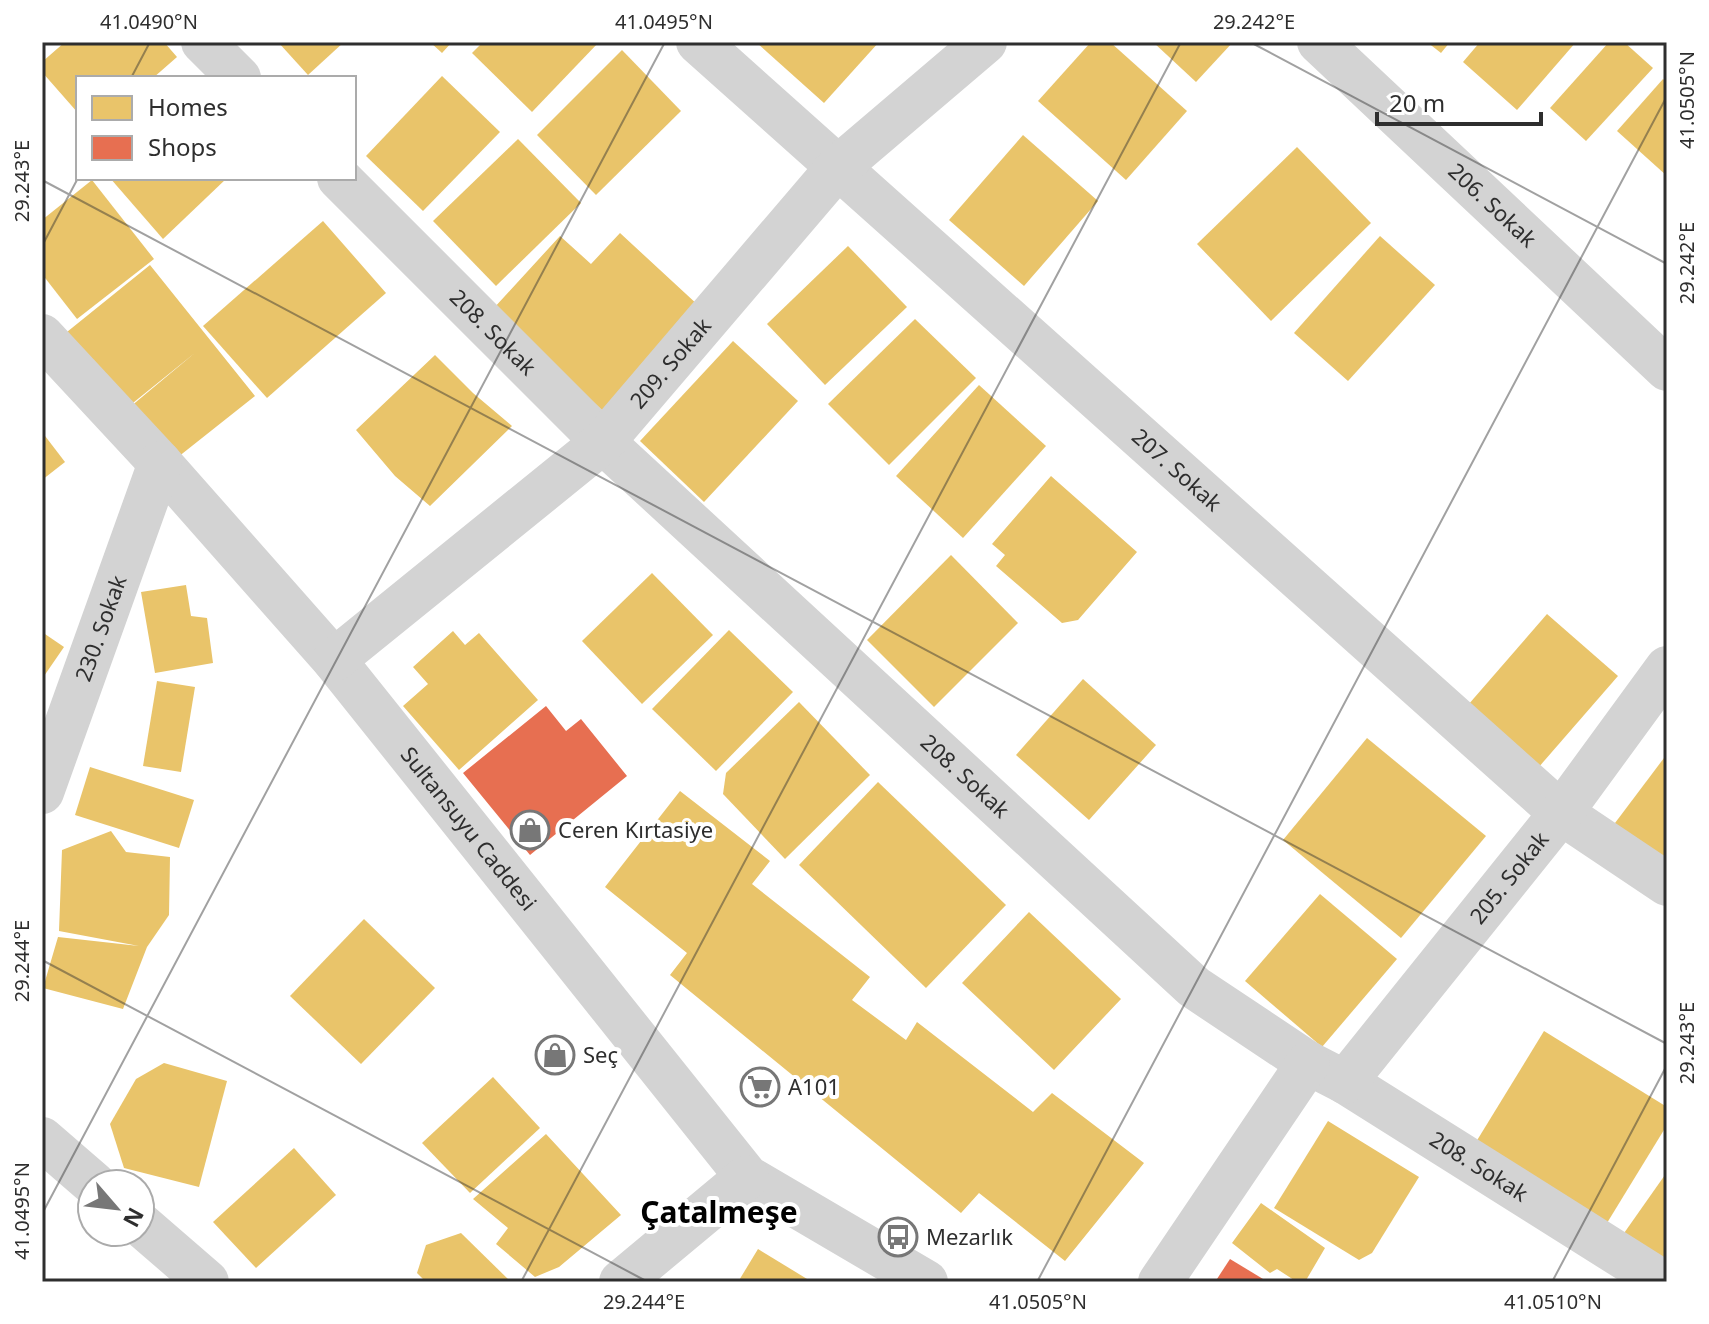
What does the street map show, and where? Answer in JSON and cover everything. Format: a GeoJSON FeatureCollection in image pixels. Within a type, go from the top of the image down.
{"type":"FeatureCollection","features":[{"type":"Feature","properties":{"kind":"street"},"geometry":{"type":"LineString","coordinates":[[203,42],[237,76]]}},
{"type":"Feature","properties":{"kind":"street","name":"207. Sokak"},"geometry":{"type":"LineString","coordinates":[[698,42],[1561,813],[1667,884]]}},
{"type":"Feature","properties":{"kind":"street","name":"209. Sokak"},"geometry":{"type":"LineString","coordinates":[[334,660],[603,442],[837,168],[985,42]]}},
{"type":"Feature","properties":{"kind":"street","name":"206. Sokak"},"geometry":{"type":"LineString","coordinates":[[1319,42],[1667,369]]}},
{"type":"Feature","properties":{"kind":"street","name":"208. Sokak"},"geometry":{"type":"LineString","coordinates":[[341,180],[603,442],[1194,987],[1663,1282]]}},
{"type":"Feature","properties":{"kind":"street","name":"Sultansuyu Caddesi"},"geometry":{"type":"LineString","coordinates":[[42,336],[160,463],[334,660],[747,1177],[926,1282]]}},
{"type":"Feature","properties":{"kind":"street","name":"230. Sokak"},"geometry":{"type":"LineString","coordinates":[[42,792],[160,463]]}},
{"type":"Feature","properties":{"kind":"street","name":"205. Sokak"},"geometry":{"type":"LineString","coordinates":[[1160,1282],[1326,1072],[1561,813],[1667,668]]}},
{"type":"Feature","properties":{"kind":"street"},"geometry":{"type":"LineString","coordinates":[[42,1139],[76,1168]]}},
{"type":"Feature","properties":{"kind":"street"},"geometry":{"type":"LineString","coordinates":[[621,1282],[747,1177]]}},
{"type":"Feature","properties":{"kind":"street"},"geometry":{"type":"LineString","coordinates":[[156,1238],[207,1282]]}},
{"type":"Feature","properties":{"kind":"building: Homes"},"geometry":{"type":"Polygon","coordinates":[[[65,42],[164,42],[177,57],[155,76],[76,76],[76,111],[42,72],[42,62],[65,42]]]}},
{"type":"Feature","properties":{"kind":"building: Homes"},"geometry":{"type":"Polygon","coordinates":[[[278,42],[344,42],[308,75],[278,42]]]}},
{"type":"Feature","properties":{"kind":"building: Homes"},"geometry":{"type":"Polygon","coordinates":[[[430,42],[452,42],[442,53],[430,42]]]}},
{"type":"Feature","properties":{"kind":"building: Homes"},"geometry":{"type":"Polygon","coordinates":[[[483,42],[599,42],[532,112],[472,53],[483,42]]]}},
{"type":"Feature","properties":{"kind":"building: Homes"},"geometry":{"type":"Polygon","coordinates":[[[756,42],[879,42],[824,103],[756,42]]]}},
{"type":"Feature","properties":{"kind":"building: Homes"},"geometry":{"type":"Polygon","coordinates":[[[1091,42],[1110,42],[1187,111],[1126,180],[1038,101],[1091,42]]]}},
{"type":"Feature","properties":{"kind":"building: Homes"},"geometry":{"type":"Polygon","coordinates":[[[1153,42],[1233,42],[1196,82],[1153,42]]]}},
{"type":"Feature","properties":{"kind":"building: Homes"},"geometry":{"type":"Polygon","coordinates":[[[1427,42],[1450,42],[1441,53],[1427,42]]]}},
{"type":"Feature","properties":{"kind":"building: Homes"},"geometry":{"type":"Polygon","coordinates":[[[1480,42],[1576,42],[1517,110],[1463,62],[1480,42]]]}},
{"type":"Feature","properties":{"kind":"building: Homes"},"geometry":{"type":"Polygon","coordinates":[[[1609,42],[1624,42],[1653,68],[1586,141],[1550,108],[1609,42]]]}},
{"type":"Feature","properties":{"kind":"building: Homes"},"geometry":{"type":"Polygon","coordinates":[[[622,50],[681,111],[596,195],[537,135],[622,50]]]}},
{"type":"Feature","properties":{"kind":"building: Homes"},"geometry":{"type":"Polygon","coordinates":[[[442,76],[500,132],[423,211],[366,156],[442,76]]]}},
{"type":"Feature","properties":{"kind":"building: Homes"},"geometry":{"type":"Polygon","coordinates":[[[1663,79],[1667,83],[1667,176],[1617,131],[1663,79]]]}},
{"type":"Feature","properties":{"kind":"building: Homes"},"geometry":{"type":"Polygon","coordinates":[[[1023,135],[1098,201],[1024,286],[949,220],[1023,135]]]}},
{"type":"Feature","properties":{"kind":"building: Homes"},"geometry":{"type":"Polygon","coordinates":[[[518,139],[581,203],[496,286],[433,221],[518,139]]]}},
{"type":"Feature","properties":{"kind":"building: Homes"},"geometry":{"type":"Polygon","coordinates":[[[1297,147],[1371,223],[1271,321],[1197,244],[1297,147]]]}},
{"type":"Feature","properties":{"kind":"building: Homes"},"geometry":{"type":"Polygon","coordinates":[[[92,180],[154,259],[77,319],[42,274],[42,220],[92,180]]]}},
{"type":"Feature","properties":{"kind":"building: Homes"},"geometry":{"type":"Polygon","coordinates":[[[112,180],[225,180],[163,239],[112,180]]]}},
{"type":"Feature","properties":{"kind":"building: Homes"},"geometry":{"type":"Polygon","coordinates":[[[323,221],[386,293],[267,398],[203,326],[323,221]]]}},
{"type":"Feature","properties":{"kind":"building: Homes"},"geometry":{"type":"Polygon","coordinates":[[[620,233],[699,306],[603,411],[493,309],[560,236],[591,264],[620,233]]]}},
{"type":"Feature","properties":{"kind":"building: Homes"},"geometry":{"type":"Polygon","coordinates":[[[1380,236],[1435,285],[1348,381],[1294,333],[1380,236]]]}},
{"type":"Feature","properties":{"kind":"building: Homes"},"geometry":{"type":"Polygon","coordinates":[[[848,246],[907,307],[825,385],[767,324],[848,246]]]}},
{"type":"Feature","properties":{"kind":"building: Homes"},"geometry":{"type":"Polygon","coordinates":[[[150,265],[255,396],[173,461],[130,407],[196,352],[123,411],[62,336],[150,265]]]}},
{"type":"Feature","properties":{"kind":"building: Homes"},"geometry":{"type":"Polygon","coordinates":[[[915,319],[976,378],[889,465],[828,404],[915,319]]]}},
{"type":"Feature","properties":{"kind":"building: Homes"},"geometry":{"type":"Polygon","coordinates":[[[733,341],[798,401],[704,502],[640,441],[733,341]]]}},
{"type":"Feature","properties":{"kind":"building: Homes"},"geometry":{"type":"Polygon","coordinates":[[[435,355],[512,426],[430,506],[395,476],[356,430],[435,355]]]}},
{"type":"Feature","properties":{"kind":"building: Homes"},"geometry":{"type":"Polygon","coordinates":[[[979,385],[1046,446],[963,538],[896,476],[979,385]]]}},
{"type":"Feature","properties":{"kind":"building: Homes"},"geometry":{"type":"Polygon","coordinates":[[[42,432],[65,462],[42,480],[42,432]]]}},
{"type":"Feature","properties":{"kind":"building: Homes"},"geometry":{"type":"Polygon","coordinates":[[[1051,476],[1137,552],[1078,620],[1062,623],[996,566],[1005,555],[992,544],[1051,476]]]}},
{"type":"Feature","properties":{"kind":"building: Homes"},"geometry":{"type":"Polygon","coordinates":[[[951,555],[1018,623],[934,707],[867,640],[951,555]]]}},
{"type":"Feature","properties":{"kind":"building: Homes"},"geometry":{"type":"Polygon","coordinates":[[[652,573],[713,635],[642,704],[582,641],[652,573]]]}},
{"type":"Feature","properties":{"kind":"building: Homes"},"geometry":{"type":"Polygon","coordinates":[[[186,585],[191,616],[207,618],[213,663],[155,673],[141,592],[186,585]]]}},
{"type":"Feature","properties":{"kind":"building: Homes"},"geometry":{"type":"Polygon","coordinates":[[[1547,614],[1618,676],[1538,768],[1468,705],[1547,614]]]}},
{"type":"Feature","properties":{"kind":"building: Homes"},"geometry":{"type":"Polygon","coordinates":[[[729,630],[793,692],[716,771],[652,709],[729,630]]]}},
{"type":"Feature","properties":{"kind":"building: Homes"},"geometry":{"type":"Polygon","coordinates":[[[453,631],[465,645],[479,633],[538,700],[459,770],[403,706],[428,684],[413,667],[453,631]]]}},
{"type":"Feature","properties":{"kind":"building: Homes"},"geometry":{"type":"Polygon","coordinates":[[[42,632],[64,647],[42,679],[42,632]]]}},
{"type":"Feature","properties":{"kind":"building: Homes"},"geometry":{"type":"Polygon","coordinates":[[[1083,679],[1156,745],[1089,820],[1016,755],[1083,679]]]}},
{"type":"Feature","properties":{"kind":"building: Homes"},"geometry":{"type":"Polygon","coordinates":[[[157,681],[195,687],[181,772],[143,766],[157,681]]]}},
{"type":"Feature","properties":{"kind":"building: Homes"},"geometry":{"type":"Polygon","coordinates":[[[799,702],[870,775],[785,859],[723,794],[726,773],[799,702]]]}},
{"type":"Feature","properties":{"kind":"building: Homes"},"geometry":{"type":"Polygon","coordinates":[[[1367,738],[1486,836],[1401,938],[1283,840],[1367,738]]]}},
{"type":"Feature","properties":{"kind":"building: Homes"},"geometry":{"type":"Polygon","coordinates":[[[1667,754],[1667,874],[1609,831],[1667,754]]]}},
{"type":"Feature","properties":{"kind":"building: Homes"},"geometry":{"type":"Polygon","coordinates":[[[90,767],[194,800],[179,848],[75,815],[90,767]]]}},
{"type":"Feature","properties":{"kind":"building: Homes"},"geometry":{"type":"Polygon","coordinates":[[[878,782],[1006,905],[926,988],[799,865],[878,782]]]}},
{"type":"Feature","properties":{"kind":"building: Homes"},"geometry":{"type":"Polygon","coordinates":[[[680,791],[770,861],[752,884],[870,977],[852,1000],[906,1040],[917,1022],[1033,1112],[1052,1093],[1144,1163],[1065,1261],[979,1193],[961,1213],[670,975],[687,953],[605,887],[680,791]]]}},
{"type":"Feature","properties":{"kind":"building: Homes"},"geometry":{"type":"Polygon","coordinates":[[[111,831],[126,852],[170,857],[169,915],[147,947],[123,1009],[43,988],[58,937],[139,946],[59,931],[62,850],[111,831]]]}},
{"type":"Feature","properties":{"kind":"building: Homes"},"geometry":{"type":"Polygon","coordinates":[[[1320,894],[1397,959],[1322,1047],[1245,981],[1320,894]]]}},
{"type":"Feature","properties":{"kind":"building: Homes"},"geometry":{"type":"Polygon","coordinates":[[[1029,912],[1121,999],[1054,1070],[962,983],[1029,912]]]}},
{"type":"Feature","properties":{"kind":"building: Homes"},"geometry":{"type":"Polygon","coordinates":[[[364,919],[435,988],[361,1064],[290,996],[364,919]]]}},
{"type":"Feature","properties":{"kind":"building: Homes"},"geometry":{"type":"Polygon","coordinates":[[[1544,1031],[1667,1107],[1667,1125],[1607,1223],[1476,1142],[1544,1031]]]}},
{"type":"Feature","properties":{"kind":"building: Homes"},"geometry":{"type":"Polygon","coordinates":[[[164,1063],[227,1081],[199,1187],[156,1176],[156,1168],[124,1168],[110,1124],[136,1079],[164,1063]]]}},
{"type":"Feature","properties":{"kind":"building: Homes"},"geometry":{"type":"Polygon","coordinates":[[[493,1077],[540,1128],[470,1193],[422,1143],[493,1077]]]}},
{"type":"Feature","properties":{"kind":"building: Homes"},"geometry":{"type":"Polygon","coordinates":[[[1328,1121],[1419,1177],[1372,1253],[1359,1260],[1274,1208],[1328,1121]]]}},
{"type":"Feature","properties":{"kind":"building: Homes"},"geometry":{"type":"Polygon","coordinates":[[[546,1134],[621,1215],[559,1267],[535,1277],[496,1244],[508,1228],[473,1199],[546,1134]]]}},
{"type":"Feature","properties":{"kind":"building: Homes"},"geometry":{"type":"Polygon","coordinates":[[[294,1148],[336,1195],[256,1268],[213,1222],[294,1148]]]}},
{"type":"Feature","properties":{"kind":"building: Homes"},"geometry":{"type":"Polygon","coordinates":[[[1667,1172],[1667,1268],[1622,1236],[1667,1172]]]}},
{"type":"Feature","properties":{"kind":"building: Homes"},"geometry":{"type":"Polygon","coordinates":[[[1261,1203],[1325,1248],[1305,1282],[1297,1282],[1277,1269],[1270,1273],[1232,1243],[1261,1203]]]}},
{"type":"Feature","properties":{"kind":"building: Homes"},"geometry":{"type":"Polygon","coordinates":[[[461,1233],[511,1282],[426,1282],[417,1273],[426,1245],[461,1233]]]}},
{"type":"Feature","properties":{"kind":"building: Homes"},"geometry":{"type":"Polygon","coordinates":[[[758,1249],[812,1282],[738,1282],[758,1249]]]}},
{"type":"Feature","properties":{"kind":"building: Shops"},"geometry":{"type":"Polygon","coordinates":[[[546,706],[566,731],[581,719],[627,776],[530,855],[463,773],[546,706]]]}},
{"type":"Feature","properties":{"kind":"building: Shops"},"geometry":{"type":"Polygon","coordinates":[[[1230,1259],[1268,1282],[1215,1282],[1230,1259]]]}},
{"type":"Feature","properties":{"kind":"place","name":"Ceren Kırtasiye"},"geometry":{"type":"Point","coordinates":[530,830]}},
{"type":"Feature","properties":{"kind":"place","name":"Seç"},"geometry":{"type":"Point","coordinates":[555,1055]}},
{"type":"Feature","properties":{"kind":"place","name":"A101"},"geometry":{"type":"Point","coordinates":[760,1087]}},
{"type":"Feature","properties":{"kind":"place","name":"Mezarlık"},"geometry":{"type":"Point","coordinates":[898,1237]}},
{"type":"Feature","properties":{"kind":"district","name":"Çatalmeşe"},"geometry":{"type":"Point","coordinates":[719,1213]}}]}
